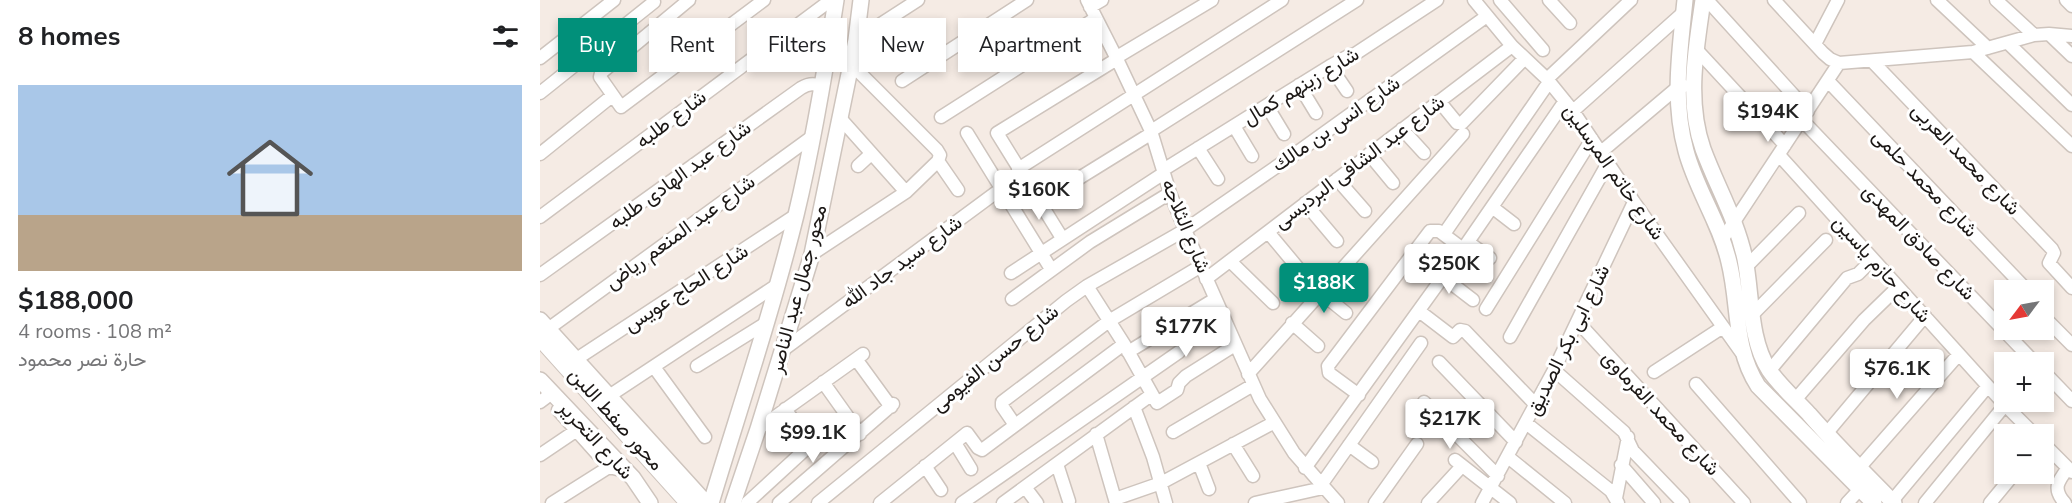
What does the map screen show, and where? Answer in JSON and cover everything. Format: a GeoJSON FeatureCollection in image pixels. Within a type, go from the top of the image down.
{"type":"FeatureCollection","features":[{"type":"Feature","properties":{"kind":"main road","name":"محور صفط اللبن"},"geometry":{"type":"LineString","coordinates":[[543,328],[691,503]]}},
{"type":"Feature","properties":{"kind":"main road","name":"محور صفط اللبن"},"geometry":{"type":"LineString","coordinates":[[540,347],[681,503]]}},
{"type":"Feature","properties":{"kind":"street"},"geometry":{"type":"LineString","coordinates":[[540,58],[614,0]]}},
{"type":"Feature","properties":{"kind":"street"},"geometry":{"type":"LineString","coordinates":[[689,0],[601,73],[600,77],[619,106],[623,106],[764,0]]}},
{"type":"Feature","properties":{"kind":"street","name":"محور جمال عبد الناصر"},"geometry":{"type":"LineString","coordinates":[[711,503],[796,215],[822,88],[833,0]]}},
{"type":"Feature","properties":{"kind":"street","name":"شارع طلبه"},"geometry":{"type":"LineString","coordinates":[[540,217],[833,0]]}},
{"type":"Feature","properties":{"kind":"street","name":"محور جمال عبد الناصر"},"geometry":{"type":"LineString","coordinates":[[733,503],[812,254],[856,40],[861,0]]}},
{"type":"Feature","properties":{"kind":"street"},"geometry":{"type":"LineString","coordinates":[[856,40],[918,0]]}},
{"type":"Feature","properties":{"kind":"street"},"geometry":{"type":"LineString","coordinates":[[902,81],[1027,0]]}},
{"type":"Feature","properties":{"kind":"street"},"geometry":{"type":"LineString","coordinates":[[941,117],[1102,0]]}},
{"type":"Feature","properties":{"kind":"street"},"geometry":{"type":"LineString","coordinates":[[1062,238],[997,136],[999,132],[1212,0]]}},
{"type":"Feature","properties":{"kind":"street","name":"شارع سيد جاد الله"},"geometry":{"type":"LineString","coordinates":[[783,350],[1002,189],[1019,171],[1282,0]]}},
{"type":"Feature","properties":{"kind":"street"},"geometry":{"type":"LineString","coordinates":[[1039,203],[1357,0]]}},
{"type":"Feature","properties":{"kind":"street","name":"شارع زينهم كمال"},"geometry":{"type":"LineString","coordinates":[[1011,273],[1198,148],[1330,66],[1355,54],[1437,0]]}},
{"type":"Feature","properties":{"kind":"street","name":"شارع خاتم المرسلين"},"geometry":{"type":"LineString","coordinates":[[1474,0],[1512,46],[1548,81],[1569,106],[1634,202],[1742,353]]}},
{"type":"Feature","properties":{"kind":"street"},"geometry":{"type":"LineString","coordinates":[[1500,0],[1543,50]]}},
{"type":"Feature","properties":{"kind":"street"},"geometry":{"type":"LineString","coordinates":[[1548,0],[1570,23]]}},
{"type":"Feature","properties":{"kind":"street"},"geometry":{"type":"LineString","coordinates":[[1444,234],[1548,81],[1631,0]]}},
{"type":"Feature","properties":{"kind":"street"},"geometry":{"type":"LineString","coordinates":[[1705,0],[1680,121],[1686,151],[1696,181],[1722,240],[1734,286],[1742,353],[1748,370],[1758,386],[1874,503]]}},
{"type":"Feature","properties":{"kind":"street","name":"شارع صادق المهدى"},"geometry":{"type":"LineString","coordinates":[[1705,0],[1805,115],[2025,352]]}},
{"type":"Feature","properties":{"kind":"street"},"geometry":{"type":"LineString","coordinates":[[1815,44],[1838,0]]}},
{"type":"Feature","properties":{"kind":"street"},"geometry":{"type":"LineString","coordinates":[[1937,0],[1988,48]]}},
{"type":"Feature","properties":{"kind":"street"},"geometry":{"type":"LineString","coordinates":[[1996,0],[2034,35]]}},
{"type":"Feature","properties":{"kind":"street"},"geometry":{"type":"LineString","coordinates":[[2066,0],[2072,6]]}},
{"type":"Feature","properties":{"kind":"street"},"geometry":{"type":"LineString","coordinates":[[540,93],[654,2]]}},
{"type":"Feature","properties":{"kind":"street"},"geometry":{"type":"LineString","coordinates":[[1779,2],[1815,44],[1830,59],[1839,63],[1973,52],[2034,35],[2072,36]]}},
{"type":"Feature","properties":{"kind":"street"},"geometry":{"type":"LineString","coordinates":[[1684,6],[1686,86],[1703,149],[1735,221],[1746,267],[1761,353],[1770,370],[1826,434],[1893,502],[1988,386]]}},
{"type":"Feature","properties":{"kind":"street"},"geometry":{"type":"LineString","coordinates":[[1305,468],[1492,207],[1569,106],[1684,6]]}},
{"type":"Feature","properties":{"kind":"street","name":"شارع الثلاجه"},"geometry":{"type":"LineString","coordinates":[[1091,8],[1135,94],[1151,132],[1170,193],[1250,379],[1273,423],[1305,468],[1338,503]]}},
{"type":"Feature","properties":{"kind":"street","name":"شارع انس بن مالك"},"geometry":{"type":"LineString","coordinates":[[1185,230],[1487,16]]}},
{"type":"Feature","properties":{"kind":"street"},"geometry":{"type":"LineString","coordinates":[[2049,34],[2072,56]]}},
{"type":"Feature","properties":{"kind":"street"},"geometry":{"type":"LineString","coordinates":[[2008,43],[2072,105]]}},
{"type":"Feature","properties":{"kind":"street","name":"شارع عبد الشافى البرديسى"},"geometry":{"type":"LineString","coordinates":[[1206,279],[1512,46]]}},
{"type":"Feature","properties":{"kind":"street","name":"شارع حازم ياسين"},"geometry":{"type":"LineString","coordinates":[[1696,49],[1873,259],[1994,393]]}},
{"type":"Feature","properties":{"kind":"street"},"geometry":{"type":"LineString","coordinates":[[1973,52],[2072,146]]}},
{"type":"Feature","properties":{"kind":"street"},"geometry":{"type":"LineString","coordinates":[[1439,101],[1456,123],[1462,123],[1524,59]]}},
{"type":"Feature","properties":{"kind":"street","name":"شارع محمد العربى"},"geometry":{"type":"LineString","coordinates":[[1872,61],[2052,249],[2054,253],[2049,259],[2050,265],[2072,288]]}},
{"type":"Feature","properties":{"kind":"street"},"geometry":{"type":"LineString","coordinates":[[1722,240],[1839,63]]}},
{"type":"Feature","properties":{"kind":"street"},"geometry":{"type":"LineString","coordinates":[[812,254],[906,192],[938,161],[940,155],[851,64]]}},
{"type":"Feature","properties":{"kind":"street"},"geometry":{"type":"LineString","coordinates":[[1330,66],[1347,91]]}},
{"type":"Feature","properties":{"kind":"street","name":"شارع محمد حلمى"},"geometry":{"type":"LineString","coordinates":[[1828,81],[2017,280]]}},
{"type":"Feature","properties":{"kind":"street","name":"شارع عبد الهادى طلبه"},"geometry":{"type":"LineString","coordinates":[[540,275],[801,88],[812,84],[822,88]]}},
{"type":"Feature","properties":{"kind":"street"},"geometry":{"type":"LineString","coordinates":[[1299,86],[1316,113]]}},
{"type":"Feature","properties":{"kind":"street"},"geometry":{"type":"LineString","coordinates":[[1600,152],[1686,86]]}},
{"type":"Feature","properties":{"kind":"street"},"geometry":{"type":"LineString","coordinates":[[540,154],[612,96]]}},
{"type":"Feature","properties":{"kind":"street"},"geometry":{"type":"LineString","coordinates":[[1267,106],[1284,134]]}},
{"type":"Feature","properties":{"kind":"street"},"geometry":{"type":"LineString","coordinates":[[840,118],[906,192]]}},
{"type":"Feature","properties":{"kind":"street"},"geometry":{"type":"LineString","coordinates":[[1234,126],[1252,156]]}},
{"type":"Feature","properties":{"kind":"street"},"geometry":{"type":"LineString","coordinates":[[1402,129],[1424,153]]}},
{"type":"Feature","properties":{"kind":"street"},"geometry":{"type":"LineString","coordinates":[[967,133],[1052,269]]}},
{"type":"Feature","properties":{"kind":"street"},"geometry":{"type":"LineString","coordinates":[[1173,432],[1250,379],[1292,324],[1463,135]]}},
{"type":"Feature","properties":{"kind":"street","name":"شارع عبد المنعم رياض"},"geometry":{"type":"LineString","coordinates":[[543,328],[813,136]]}},
{"type":"Feature","properties":{"kind":"street"},"geometry":{"type":"LineString","coordinates":[[1486,309],[1592,139]]}},
{"type":"Feature","properties":{"kind":"street"},"geometry":{"type":"LineString","coordinates":[[1198,148],[1218,179]]}},
{"type":"Feature","properties":{"kind":"street"},"geometry":{"type":"LineString","coordinates":[[858,166],[872,154]]}},
{"type":"Feature","properties":{"kind":"street"},"geometry":{"type":"LineString","coordinates":[[1370,154],[1394,183]]}},
{"type":"Feature","properties":{"kind":"street"},"geometry":{"type":"LineString","coordinates":[[938,161],[958,190]]}},
{"type":"Feature","properties":{"kind":"street"},"geometry":{"type":"LineString","coordinates":[[1510,337],[1608,163]]}},
{"type":"Feature","properties":{"kind":"street"},"geometry":{"type":"LineString","coordinates":[[1337,179],[1365,211]]}},
{"type":"Feature","properties":{"kind":"street"},"geometry":{"type":"LineString","coordinates":[[1012,299],[1120,223],[1170,193]]}},
{"type":"Feature","properties":{"kind":"street","name":"شارع ابى بكر الصديق"},"geometry":{"type":"LineString","coordinates":[[1482,503],[1554,370],[1634,202]]}},
{"type":"Feature","properties":{"kind":"street"},"geometry":{"type":"LineString","coordinates":[[1305,203],[1337,241]]}},
{"type":"Feature","properties":{"kind":"street"},"geometry":{"type":"LineString","coordinates":[[1492,207],[1514,224]]}},
{"type":"Feature","properties":{"kind":"street"},"geometry":{"type":"LineString","coordinates":[[1746,267],[1799,213]]}},
{"type":"Feature","properties":{"kind":"street","name":"شارع الحاج عويس"},"geometry":{"type":"LineString","coordinates":[[575,360],[796,215]]}},
{"type":"Feature","properties":{"kind":"street","name":"شارع حسن الفيومى"},"geometry":{"type":"LineString","coordinates":[[818,503],[1040,321],[1087,286],[1185,230]]}},
{"type":"Feature","properties":{"kind":"street"},"geometry":{"type":"LineString","coordinates":[[1359,395],[1329,373],[1328,366],[1430,231],[1436,230],[1490,258]]}},
{"type":"Feature","properties":{"kind":"street"},"geometry":{"type":"LineString","coordinates":[[1268,231],[1303,274]]}},
{"type":"Feature","properties":{"kind":"street"},"geometry":{"type":"LineString","coordinates":[[1753,314],[1826,240]]}},
{"type":"Feature","properties":{"kind":"street"},"geometry":{"type":"LineString","coordinates":[[1770,370],[1847,278],[1858,274],[1873,259]]}},
{"type":"Feature","properties":{"kind":"street"},"geometry":{"type":"LineString","coordinates":[[1230,261],[1273,303]]}},
{"type":"Feature","properties":{"kind":"street"},"geometry":{"type":"LineString","coordinates":[[1015,425],[1002,406],[1002,402],[1109,321],[1201,267]]}},
{"type":"Feature","properties":{"kind":"street"},"geometry":{"type":"LineString","coordinates":[[1443,277],[1473,300]]}},
{"type":"Feature","properties":{"kind":"street"},"geometry":{"type":"LineString","coordinates":[[609,396],[777,285]]}},
{"type":"Feature","properties":{"kind":"street"},"geometry":{"type":"LineString","coordinates":[[1087,286],[1126,348],[1156,403],[1177,390],[1179,383],[1186,376],[1235,345]]}},
{"type":"Feature","properties":{"kind":"street"},"geometry":{"type":"LineString","coordinates":[[1795,400],[1864,320],[1898,286]]}},
{"type":"Feature","properties":{"kind":"street"},"geometry":{"type":"LineString","coordinates":[[1320,292],[1346,313]]}},
{"type":"Feature","properties":{"kind":"street"},"geometry":{"type":"LineString","coordinates":[[880,503],[968,433],[978,448],[982,450],[1126,348],[1215,299]]}},
{"type":"Feature","properties":{"kind":"street"},"geometry":{"type":"LineString","coordinates":[[1419,311],[1453,337],[1460,330],[1465,331],[1536,405]]}},
{"type":"Feature","properties":{"kind":"street"},"geometry":{"type":"LineString","coordinates":[[1826,434],[1925,316]]}},
{"type":"Feature","properties":{"kind":"street","name":"شارع محمد الفرماوى"},"geometry":{"type":"LineString","coordinates":[[1578,322],[1744,503]]}},
{"type":"Feature","properties":{"kind":"street"},"geometry":{"type":"LineString","coordinates":[[697,366],[766,323]]}},
{"type":"Feature","properties":{"kind":"street"},"geometry":{"type":"LineString","coordinates":[[1292,324],[1318,346]]}},
{"type":"Feature","properties":{"kind":"street"},"geometry":{"type":"LineString","coordinates":[[1654,372],[1723,327]]}},
{"type":"Feature","properties":{"kind":"street"},"geometry":{"type":"LineString","coordinates":[[2054,327],[2072,345]]}},
{"type":"Feature","properties":{"kind":"street","name":"شارع التحرير"},"geometry":{"type":"LineString","coordinates":[[543,328],[609,396],[706,503]]}},
{"type":"Feature","properties":{"kind":"street"},"geometry":{"type":"LineString","coordinates":[[1255,503],[1322,487],[1421,343]]}},
{"type":"Feature","properties":{"kind":"street"},"geometry":{"type":"LineString","coordinates":[[962,503],[1179,352]]}},
{"type":"Feature","properties":{"kind":"street"},"geometry":{"type":"LineString","coordinates":[[1859,468],[1959,354]]}},
{"type":"Feature","properties":{"kind":"street"},"geometry":{"type":"LineString","coordinates":[[758,429],[860,356],[892,406],[779,503]]}},
{"type":"Feature","properties":{"kind":"street"},"geometry":{"type":"LineString","coordinates":[[1439,362],[1516,442]]}},
{"type":"Feature","properties":{"kind":"street"},"geometry":{"type":"LineString","coordinates":[[654,367],[705,437]]}},
{"type":"Feature","properties":{"kind":"street"},"geometry":{"type":"LineString","coordinates":[[1554,370],[1628,437],[1633,451],[1683,503]]}},
{"type":"Feature","properties":{"kind":"street","name":"شارع التحرير"},"geometry":{"type":"LineString","coordinates":[[540,380],[545,396],[633,478],[646,502]]}},
{"type":"Feature","properties":{"kind":"street"},"geometry":{"type":"LineString","coordinates":[[823,382],[860,434]]}},
{"type":"Feature","properties":{"kind":"street"},"geometry":{"type":"LineString","coordinates":[[2054,382],[2072,401]]}},
{"type":"Feature","properties":{"kind":"street"},"geometry":{"type":"LineString","coordinates":[[1696,384],[1800,503]]}},
{"type":"Feature","properties":{"kind":"street"},"geometry":{"type":"LineString","coordinates":[[1003,503],[1151,395]]}},
{"type":"Feature","properties":{"kind":"street"},"geometry":{"type":"LineString","coordinates":[[545,396],[609,467],[619,469],[633,478]]}},
{"type":"Feature","properties":{"kind":"street"},"geometry":{"type":"LineString","coordinates":[[1424,402],[1498,477]]}},
{"type":"Feature","properties":{"kind":"street"},"geometry":{"type":"LineString","coordinates":[[1134,407],[1166,503]]}},
{"type":"Feature","properties":{"kind":"street"},"geometry":{"type":"LineString","coordinates":[[747,503],[809,446],[785,409]]}},
{"type":"Feature","properties":{"kind":"street"},"geometry":{"type":"LineString","coordinates":[[1925,503],[1999,412]]}},
{"type":"Feature","properties":{"kind":"street","name":"شارع حازم ياسين"},"geometry":{"type":"LineString","coordinates":[[2012,412],[2024,424]]}},
{"type":"Feature","properties":{"kind":"street"},"geometry":{"type":"LineString","coordinates":[[1799,427],[1810,415]]}},
{"type":"Feature","properties":{"kind":"street"},"geometry":{"type":"LineString","coordinates":[[1096,434],[1113,501],[1161,483],[1273,423]]}},
{"type":"Feature","properties":{"kind":"street"},"geometry":{"type":"LineString","coordinates":[[1526,423],[1611,491],[1617,500]]}},
{"type":"Feature","properties":{"kind":"street"},"geometry":{"type":"LineString","coordinates":[[540,455],[578,430]]}},
{"type":"Feature","properties":{"kind":"street"},"geometry":{"type":"LineString","coordinates":[[1617,500],[1621,465],[1628,437]]}},
{"type":"Feature","properties":{"kind":"street"},"geometry":{"type":"LineString","coordinates":[[955,443],[971,468]]}},
{"type":"Feature","properties":{"kind":"street"},"geometry":{"type":"LineString","coordinates":[[1233,444],[1253,476]]}},
{"type":"Feature","properties":{"kind":"street"},"geometry":{"type":"LineString","coordinates":[[1375,503],[1417,444]]}},
{"type":"Feature","properties":{"kind":"street"},"geometry":{"type":"LineString","coordinates":[[1349,445],[1372,462]]}},
{"type":"Feature","properties":{"kind":"street"},"geometry":{"type":"LineString","coordinates":[[2054,454],[2070,470],[2057,483],[2059,501]]}},
{"type":"Feature","properties":{"kind":"street"},"geometry":{"type":"LineString","coordinates":[[1508,458],[1565,503]]}},
{"type":"Feature","properties":{"kind":"street"},"geometry":{"type":"LineString","coordinates":[[1199,463],[1209,489]]}},
{"type":"Feature","properties":{"kind":"street"},"geometry":{"type":"LineString","coordinates":[[1428,503],[1459,463],[1510,503]]}},
{"type":"Feature","properties":{"kind":"street"},"geometry":{"type":"LineString","coordinates":[[1057,464],[1069,501]]}},
{"type":"Feature","properties":{"kind":"street"},"geometry":{"type":"LineString","coordinates":[[1621,465],[1654,503]]}},
{"type":"Feature","properties":{"kind":"street"},"geometry":{"type":"LineString","coordinates":[[925,466],[941,490]]}},
{"type":"Feature","properties":{"kind":"street"},"geometry":{"type":"LineString","coordinates":[[552,503],[609,467]]}},
{"type":"Feature","properties":{"kind":"street"},"geometry":{"type":"LineString","coordinates":[[1990,503],[2006,484]]}},
{"type":"Feature","properties":{"kind":"street"},"geometry":{"type":"LineString","coordinates":[[1025,487],[1036,503]]}},
{"type":"Feature","properties":{"kind":"street"},"geometry":{"type":"LineString","coordinates":[[1847,503],[1860,489]]}}]}
